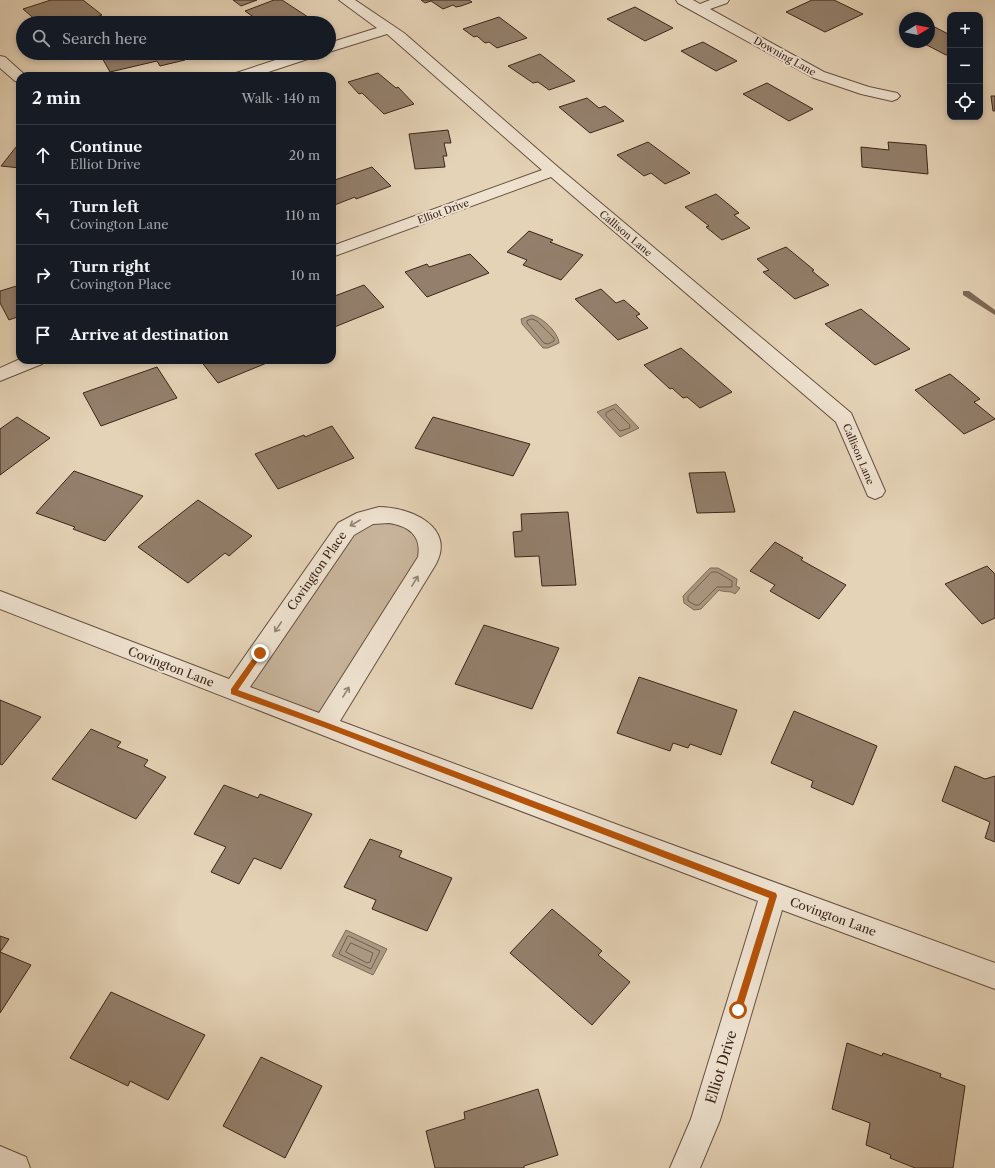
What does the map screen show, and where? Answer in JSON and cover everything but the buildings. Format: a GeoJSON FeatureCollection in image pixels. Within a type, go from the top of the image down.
{"type":"FeatureCollection","features":[{"type":"Feature","properties":{"kind":"street","name":"Callison Lane"},"geometry":{"type":"LineString","coordinates":[[346,0],[399,36],[553,171],[844,418],[875,491]]}},
{"type":"Feature","properties":{"kind":"street","name":"Downing Lane"},"geometry":{"type":"LineString","coordinates":[[683,0],[820,75],[866,92],[892,96]]}},
{"type":"Feature","properties":{"kind":"street"},"geometry":{"type":"LineString","coordinates":[[699,9],[722,0]]}},
{"type":"Feature","properties":{"kind":"street"},"geometry":{"type":"LineString","coordinates":[[336,46],[388,29]]}},
{"type":"Feature","properties":{"kind":"street"},"geometry":{"type":"LineString","coordinates":[[0,60],[16,74]]}},
{"type":"Feature","properties":{"kind":"street"},"geometry":{"type":"LineString","coordinates":[[253,72],[290,60]]}},
{"type":"Feature","properties":{"kind":"street","name":"Elliot Drive"},"geometry":{"type":"LineString","coordinates":[[336,251],[553,171]]}},
{"type":"Feature","properties":{"kind":"street"},"geometry":{"type":"LineString","coordinates":[[0,375],[26,364]]}},
{"type":"Feature","properties":{"kind":"street","name":"Covington Place"},"geometry":{"type":"LineString","coordinates":[[234,692],[346,529],[359,520],[373,516],[389,515],[404,518],[417,524],[426,534],[430,545],[428,558],[325,725]]}},
{"type":"Feature","properties":{"kind":"street","name":"Covington Lane"},"geometry":{"type":"LineString","coordinates":[[0,600],[234,692],[325,725],[773,896],[995,976]]}},
{"type":"Feature","properties":{"kind":"street","name":"Elliot Drive"},"geometry":{"type":"LineString","coordinates":[[685,1168],[705,1120],[773,896]]}},
{"type":"Feature","properties":{"kind":"street"},"geometry":{"type":"LineString","coordinates":[[0,1161],[14,1168]]}},
{"type":"Feature","properties":{"kind":"shaded area"},"geometry":{"type":"Polygon","coordinates":[[[389,515],[430,545],[325,725],[234,691],[338,539],[389,515]]]}},
{"type":"Feature","properties":{"kind":"water"},"geometry":{"type":"Polygon","coordinates":[[[532,315],[541,319],[553,330],[559,343],[548,348],[543,348],[522,324],[521,319],[532,315]]]}},
{"type":"Feature","properties":{"kind":"water"},"geometry":{"type":"Polygon","coordinates":[[[616,404],[639,428],[620,437],[597,412],[616,404]]]}},
{"type":"Feature","properties":{"kind":"water"},"geometry":{"type":"Polygon","coordinates":[[[710,568],[718,568],[737,579],[736,586],[740,588],[735,594],[719,590],[701,609],[694,610],[684,603],[683,596],[710,568]]]}},
{"type":"Feature","properties":{"kind":"water"},"geometry":{"type":"Polygon","coordinates":[[[346,930],[387,949],[373,975],[332,956],[346,930]]]}},
{"type":"Feature","properties":{"kind":"waterway"},"geometry":{"type":"LineString","coordinates":[[966,293],[995,313]]}},
{"type":"Feature","properties":{"kind":"route"},"geometry":{"type":"LineString","coordinates":[[260,653],[234,692],[325,725],[773,896],[760,943],[738,1010]]}}]}
